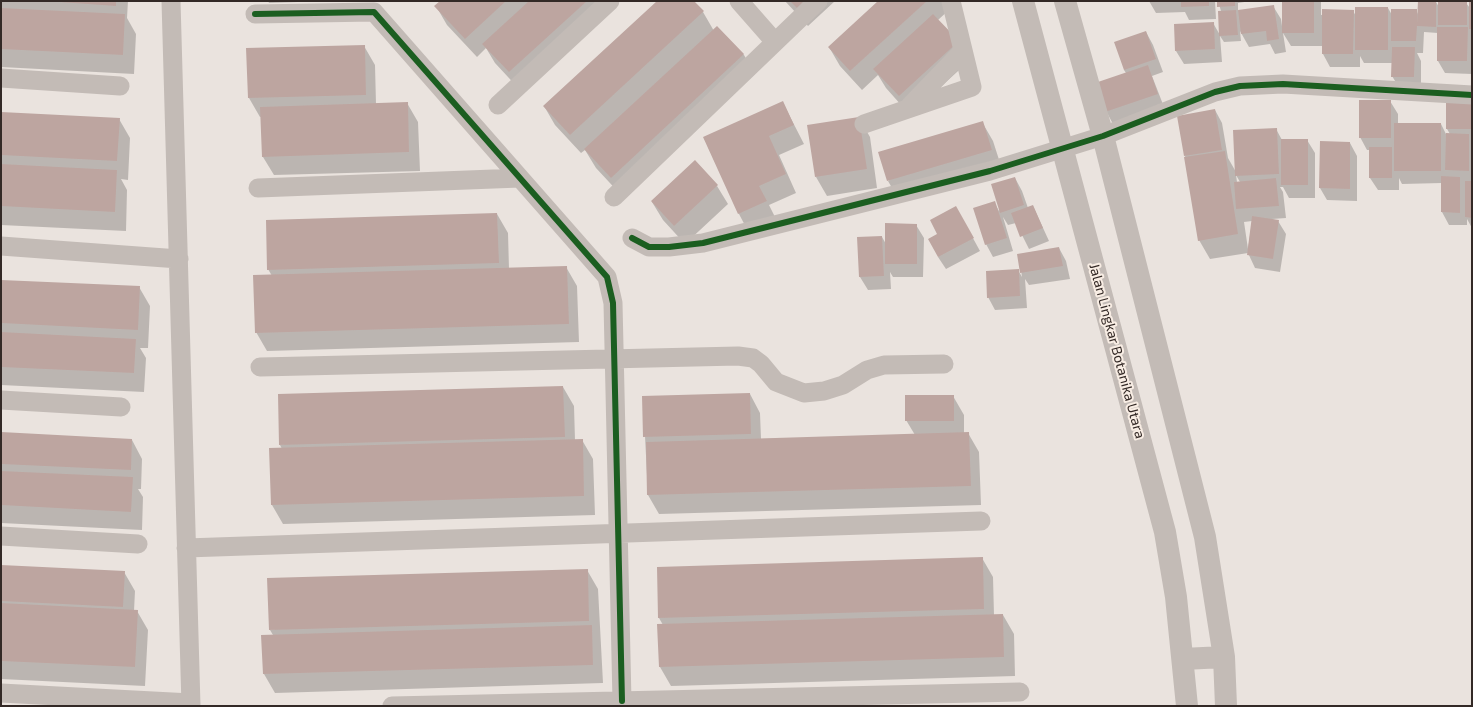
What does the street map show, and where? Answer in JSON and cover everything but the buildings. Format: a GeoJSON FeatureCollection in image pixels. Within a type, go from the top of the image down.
{"type":"FeatureCollection","features":[{"type":"Feature","properties":{"kind":"street"},"geometry":{"type":"LineString","coordinates":[[1,693],[191,705],[171,1]]}},
{"type":"Feature","properties":{"kind":"street"},"geometry":{"type":"LineString","coordinates":[[498,105],[610,1]]}},
{"type":"Feature","properties":{"kind":"street"},"geometry":{"type":"LineString","coordinates":[[739,1],[775,42]]}},
{"type":"Feature","properties":{"kind":"street"},"geometry":{"type":"LineString","coordinates":[[614,196],[818,1]]}},
{"type":"Feature","properties":{"kind":"street"},"geometry":{"type":"LineString","coordinates":[[864,124],[972,87],[951,1]]}},
{"type":"Feature","properties":{"kind":"street","name":"Jalan Lingkar Botanika Utara"},"geometry":{"type":"LineString","coordinates":[[1023,1],[1165,532],[1172,568],[1187,706]]}},
{"type":"Feature","properties":{"kind":"street"},"geometry":{"type":"LineString","coordinates":[[1065,1],[1103,136],[1205,537],[1224,657],[1226,706]]}},
{"type":"Feature","properties":{"kind":"street"},"geometry":{"type":"LineString","coordinates":[[256,14],[374,12],[607,278],[613,303],[622,701]]}},
{"type":"Feature","properties":{"kind":"street"},"geometry":{"type":"LineString","coordinates":[[908,109],[963,51]]}},
{"type":"Feature","properties":{"kind":"street"},"geometry":{"type":"LineString","coordinates":[[1,78],[120,86]]}},
{"type":"Feature","properties":{"kind":"street"},"geometry":{"type":"LineString","coordinates":[[632,238],[649,247],[670,248],[703,243],[990,171],[1103,136],[1215,92],[1240,86],[1283,84],[1472,95]]}},
{"type":"Feature","properties":{"kind":"street"},"geometry":{"type":"LineString","coordinates":[[258,188],[520,178]]}},
{"type":"Feature","properties":{"kind":"street"},"geometry":{"type":"LineString","coordinates":[[1,246],[179,260]]}},
{"type":"Feature","properties":{"kind":"street"},"geometry":{"type":"LineString","coordinates":[[260,367],[738,356],[753,358],[761,364],[776,382],[804,392],[824,391],[843,385],[867,370],[884,365],[944,364]]}},
{"type":"Feature","properties":{"kind":"street"},"geometry":{"type":"LineString","coordinates":[[1,400],[121,407]]}},
{"type":"Feature","properties":{"kind":"street"},"geometry":{"type":"LineString","coordinates":[[186,548],[981,521]]}},
{"type":"Feature","properties":{"kind":"street"},"geometry":{"type":"LineString","coordinates":[[1,536],[138,544]]}},
{"type":"Feature","properties":{"kind":"street"},"geometry":{"type":"LineString","coordinates":[[1183,659],[1224,657]]}},
{"type":"Feature","properties":{"kind":"street"},"geometry":{"type":"LineString","coordinates":[[392,706],[1020,692]]}},
{"type":"Feature","properties":{"kind":"cycle path"},"geometry":{"type":"LineString","coordinates":[[255,14],[374,12],[607,277],[613,303],[622,701]]}},
{"type":"Feature","properties":{"kind":"cycle path"},"geometry":{"type":"LineString","coordinates":[[632,238],[649,247],[669,247],[703,243],[990,171],[1103,136],[1215,92],[1240,86],[1283,84],[1472,95]]}}]}
